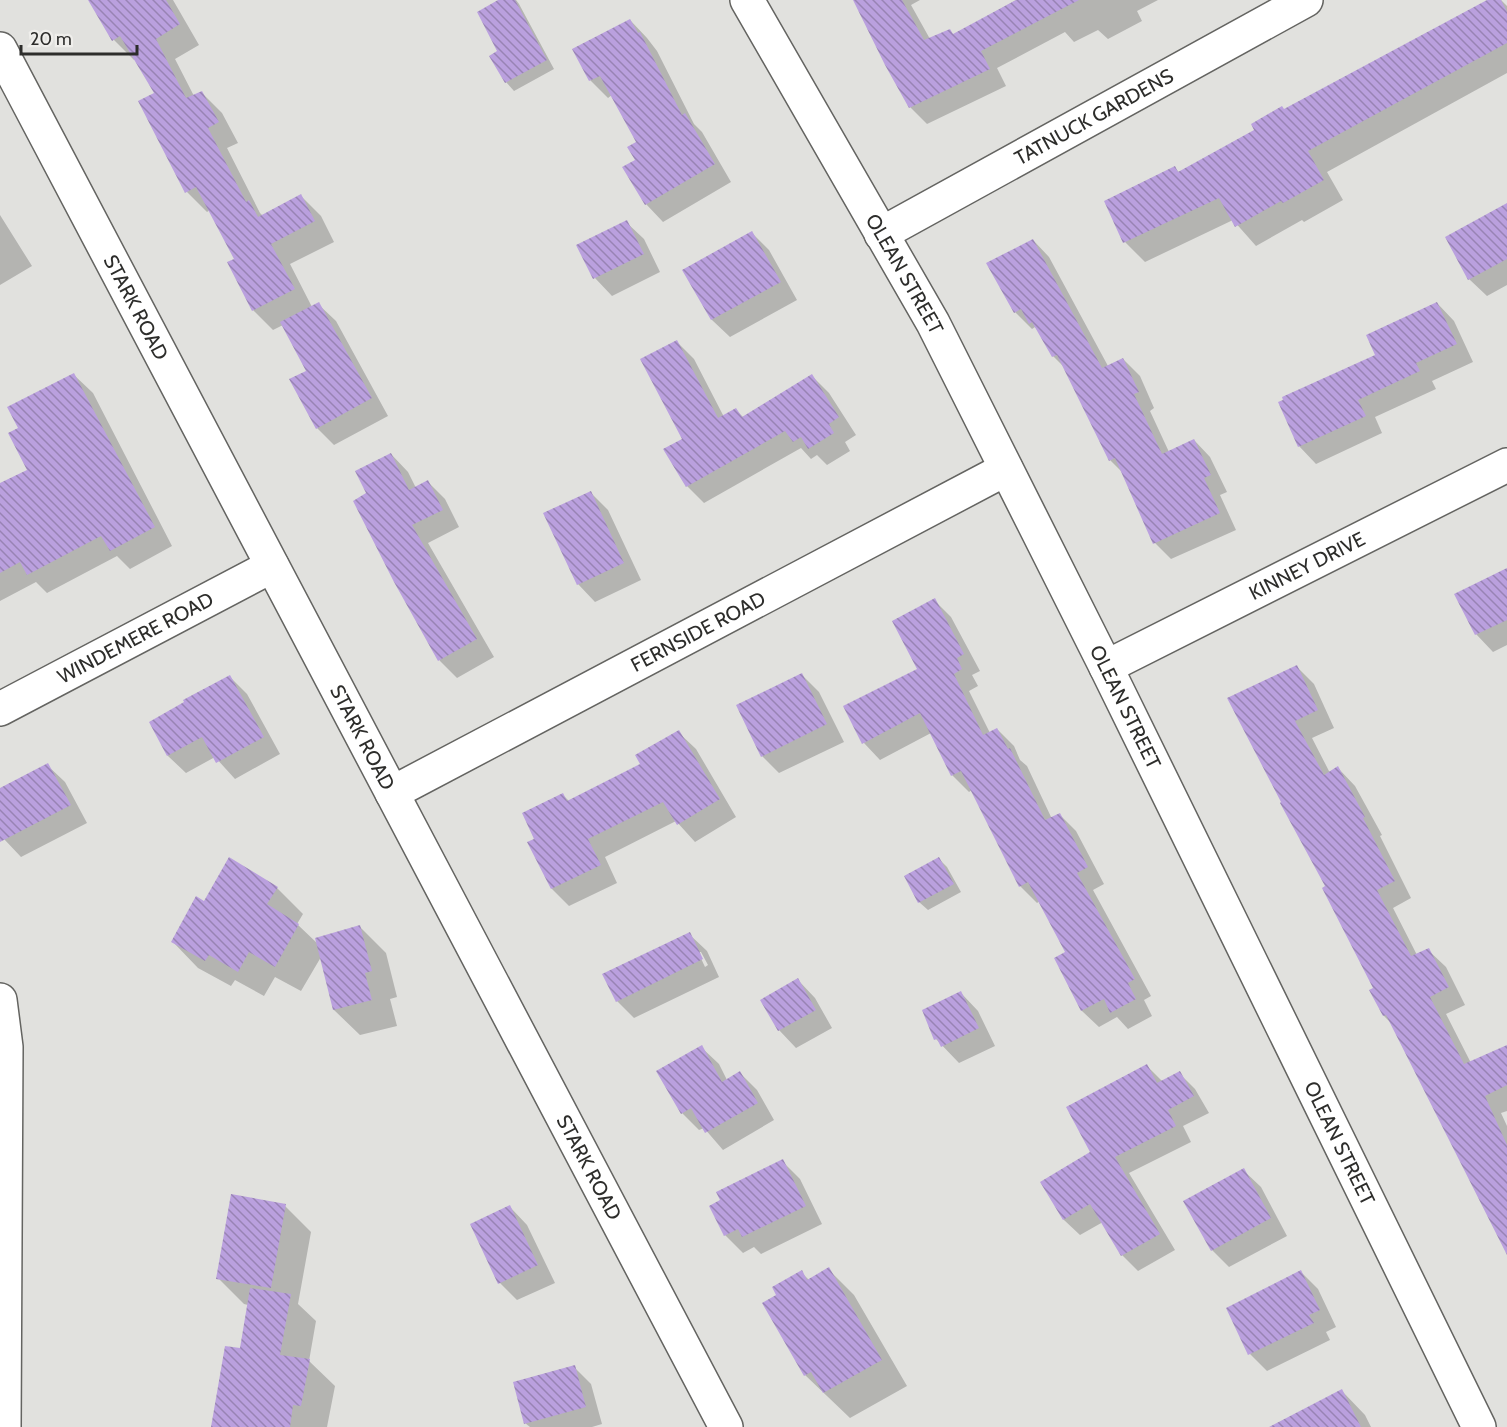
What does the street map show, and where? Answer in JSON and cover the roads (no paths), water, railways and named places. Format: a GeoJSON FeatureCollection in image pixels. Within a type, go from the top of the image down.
{"type":"FeatureCollection","features":[{"type":"Feature","properties":{"kind":"street","name":"OLEAN STREET"},"geometry":{"type":"LineString","coordinates":[[747,0],[933,324],[1106,667],[1479,1427]]}},
{"type":"Feature","properties":{"kind":"street","name":"TATNUCK GARDENS"},"geometry":{"type":"LineString","coordinates":[[881,234],[1306,0]]}},
{"type":"Feature","properties":{"kind":"street","name":"STARK ROAD"},"geometry":{"type":"LineString","coordinates":[[0,49],[726,1427]]}},
{"type":"Feature","properties":{"kind":"street","name":"KINNEY DRIVE"},"geometry":{"type":"LineString","coordinates":[[1106,667],[1507,465]]}},
{"type":"Feature","properties":{"kind":"street","name":"FERNSIDE ROAD"},"geometry":{"type":"LineString","coordinates":[[392,793],[1006,469]]}},
{"type":"Feature","properties":{"kind":"street","name":"WINDEMERE ROAD"},"geometry":{"type":"LineString","coordinates":[[0,710],[272,566]]}},
{"type":"Feature","properties":{"kind":"street"},"geometry":{"type":"LineString","coordinates":[[0,1000],[6,1047],[4,1427]]}}]}
